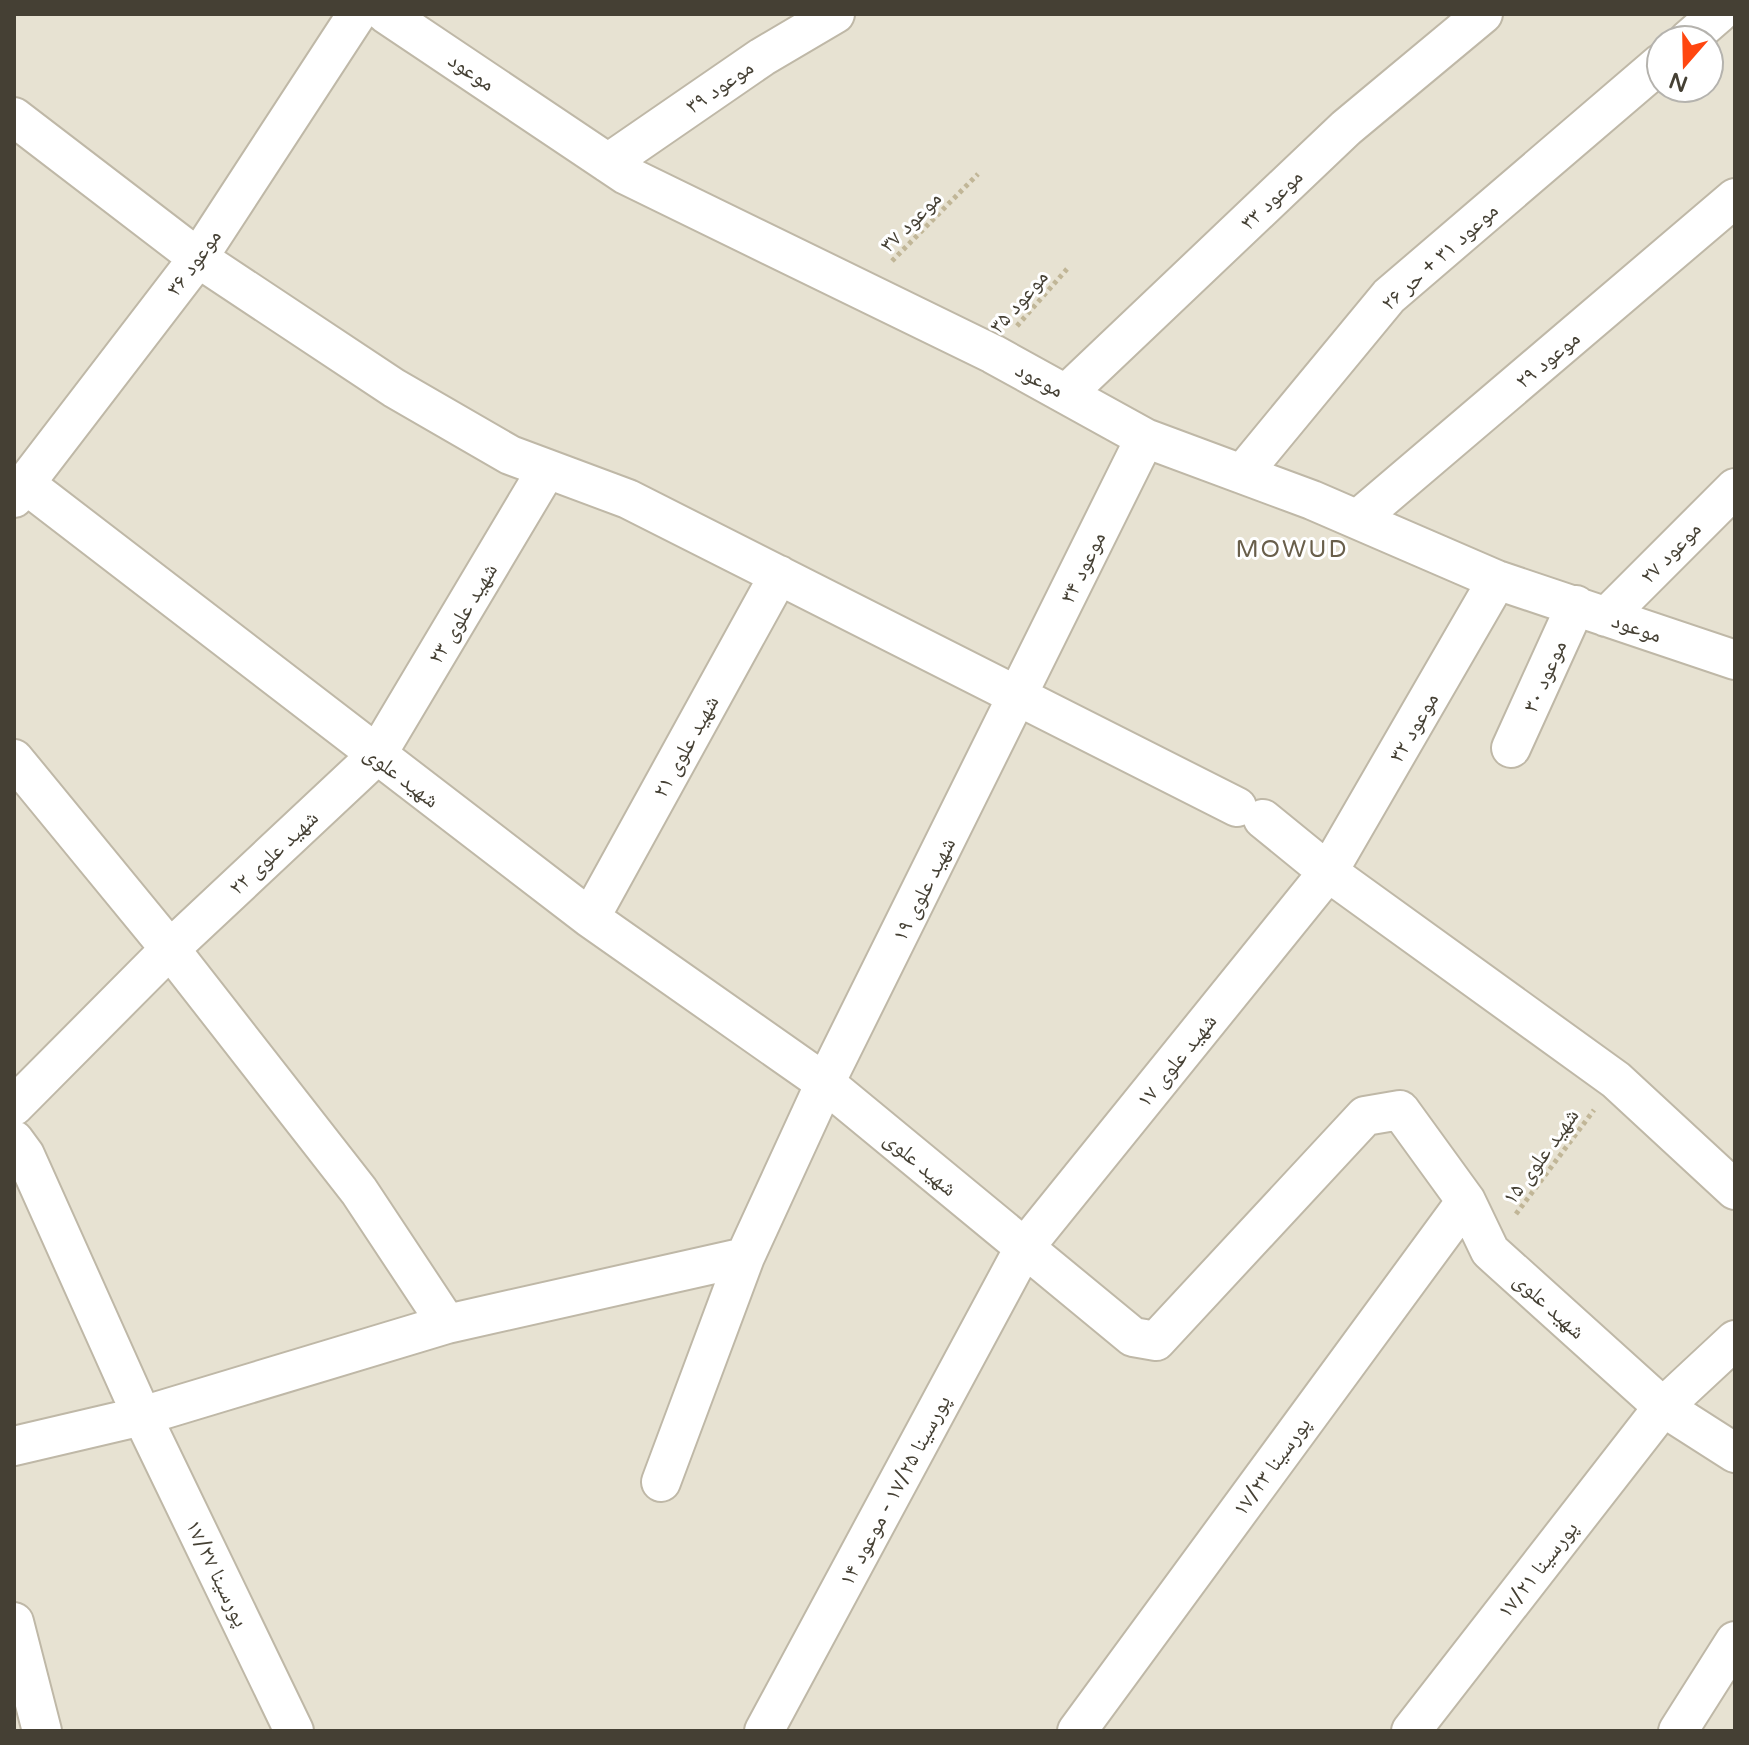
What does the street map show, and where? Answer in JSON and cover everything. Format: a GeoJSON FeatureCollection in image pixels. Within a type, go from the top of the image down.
{"type":"FeatureCollection","features":[{"type":"Feature","properties":{"kind":"street","name":"موعود ۳۶"},"geometry":{"type":"LineString","coordinates":[[19,491],[198,258],[357,14]]}},
{"type":"Feature","properties":{"kind":"street","name":"موعود"},"geometry":{"type":"LineString","coordinates":[[386,14],[626,175],[993,354],[1145,438],[1358,519],[1497,580],[1735,660]]}},
{"type":"Feature","properties":{"kind":"street","name":"موعود ۳۹"},"geometry":{"type":"LineString","coordinates":[[608,163],[762,57],[835,14]]}},
{"type":"Feature","properties":{"kind":"street","name":"موعود ۳۳"},"geometry":{"type":"LineString","coordinates":[[1067,393],[1346,128],[1483,14]]}},
{"type":"Feature","properties":{"kind":"street","name":"موعود ۳۱ + حر ۲۶"},"geometry":{"type":"LineString","coordinates":[[1242,474],[1389,296],[1645,77]]}},
{"type":"Feature","properties":{"kind":"street"},"geometry":{"type":"LineString","coordinates":[[14,117],[198,258],[394,388],[510,455],[628,499],[1250,813],[1616,1080],[1735,1190]]}},
{"type":"Feature","properties":{"kind":"street","name":"موعود ۲۹"},"geometry":{"type":"LineString","coordinates":[[1358,519],[1735,198]]}},
{"type":"Feature","properties":{"kind":"street","name":"موعود ۳۴"},"geometry":{"type":"LineString","coordinates":[[1020,695],[1145,438]]}},
{"type":"Feature","properties":{"kind":"street","name":"شهید علوی ۲۳"},"geometry":{"type":"LineString","coordinates":[[376,756],[547,469]]}},
{"type":"Feature","properties":{"kind":"street","name":"موعود ۲۷"},"geometry":{"type":"LineString","coordinates":[[1591,611],[1735,488]]}},
{"type":"Feature","properties":{"kind":"street","name":"شهید علوی"},"geometry":{"type":"LineString","coordinates":[[19,491],[590,918],[825,1083],[1133,1337],[1156,1341],[1365,1116],[1400,1110],[1466,1201],[1490,1251],[1663,1407],[1735,1453]]}},
{"type":"Feature","properties":{"kind":"street","name":"شهید علوی ۲۱"},"geometry":{"type":"LineString","coordinates":[[590,918],[779,575]]}},
{"type":"Feature","properties":{"kind":"street","name":"موعود ۳۲"},"geometry":{"type":"LineString","coordinates":[[1328,872],[1497,580]]}},
{"type":"Feature","properties":{"kind":"street","name":"موعود ۳۰"},"geometry":{"type":"LineString","coordinates":[[1511,748],[1591,611]]}},
{"type":"Feature","properties":{"kind":"street","name":"شهید علوی ۱۹"},"geometry":{"type":"LineString","coordinates":[[661,1482],[745,1257],[825,1083],[1020,695]]}},
{"type":"Feature","properties":{"kind":"street","name":"شهید علوی ۲۲"},"geometry":{"type":"LineString","coordinates":[[14,1106],[170,949],[376,756]]}},
{"type":"Feature","properties":{"kind":"street"},"geometry":{"type":"LineString","coordinates":[[14,759],[170,949],[359,1191],[447,1324]]}},
{"type":"Feature","properties":{"kind":"street","name":"شهید علوی ۱۷"},"geometry":{"type":"LineString","coordinates":[[1024,1248],[1328,872]]}},
{"type":"Feature","properties":{"kind":"street","name":"پورسینا ۱۷/۲۷"},"geometry":{"type":"LineString","coordinates":[[14,1140],[25,1155],[142,1416],[294,1731]]}},
{"type":"Feature","properties":{"kind":"street","name":"پورسینا ۱۷/۲۳"},"geometry":{"type":"LineString","coordinates":[[1077,1731],[1466,1201]]}},
{"type":"Feature","properties":{"kind":"street","name":"پورسینا ۱۷/۲۵ - موعود ۱۴"},"geometry":{"type":"LineString","coordinates":[[764,1731],[1024,1248]]}},
{"type":"Feature","properties":{"kind":"street"},"geometry":{"type":"LineString","coordinates":[[14,1446],[142,1416],[447,1324],[745,1257]]}},
{"type":"Feature","properties":{"kind":"street","name":"پورسینا ۱۷/۲۱"},"geometry":{"type":"LineString","coordinates":[[1411,1731],[1663,1407],[1735,1340]]}},
{"type":"Feature","properties":{"kind":"street"},"geometry":{"type":"LineString","coordinates":[[14,1622],[42,1731]]}},
{"type":"Feature","properties":{"kind":"street"},"geometry":{"type":"LineString","coordinates":[[1678,1731],[1735,1641]]}},
{"type":"Feature","properties":{"kind":"path","name":"موعود ۳۷"},"geometry":{"type":"LineString","coordinates":[[864,291],[978,174]]}},
{"type":"Feature","properties":{"kind":"path","name":"موعود ۳۵"},"geometry":{"type":"LineString","coordinates":[[993,354],[1067,269]]}},
{"type":"Feature","properties":{"kind":"path","name":"شهید علوی ۱۵"},"geometry":{"type":"LineString","coordinates":[[1490,1251],[1616,1080]]}},
{"type":"Feature","properties":{"kind":"shaded area"},"geometry":{"type":"Polygon","coordinates":[[[14,14],[1735,14],[1735,1731],[14,1731],[14,14]]]}},
{"type":"Feature","properties":{"kind":"district","name":"MOWUD"},"geometry":{"type":"Point","coordinates":[1292,549]}}]}
